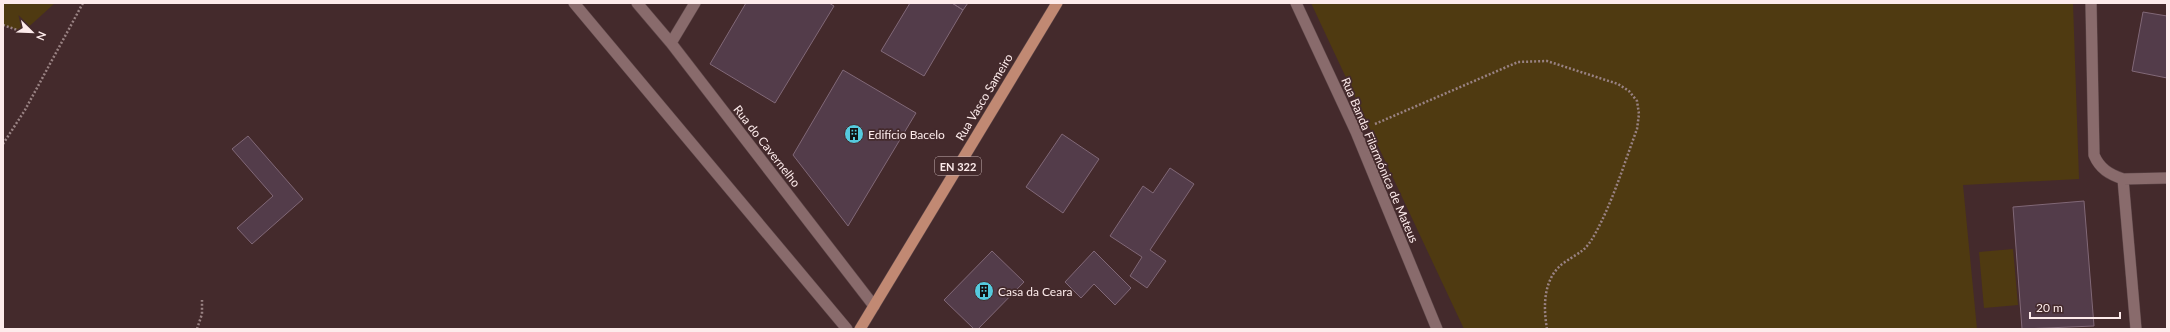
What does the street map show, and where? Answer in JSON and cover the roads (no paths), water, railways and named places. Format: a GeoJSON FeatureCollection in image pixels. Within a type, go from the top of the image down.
{"type":"FeatureCollection","features":[{"type":"Feature","properties":{"kind":"main road","name":"Rua Vasco Sameiro"},"geometry":{"type":"LineString","coordinates":[[860,329],[1057,3]]}},
{"type":"Feature","properties":{"kind":"street"},"geometry":{"type":"LineString","coordinates":[[574,3],[847,329]]}},
{"type":"Feature","properties":{"kind":"street","name":"Rua do Cavernelho"},"geometry":{"type":"LineString","coordinates":[[637,3],[671,43],[874,306]]}},
{"type":"Feature","properties":{"kind":"street"},"geometry":{"type":"LineString","coordinates":[[671,43],[695,3]]}},
{"type":"Feature","properties":{"kind":"street","name":"Rua Banda Filarmónica de Mateus"},"geometry":{"type":"LineString","coordinates":[[1296,3],[1356,132],[1437,329]]}},
{"type":"Feature","properties":{"kind":"street"},"geometry":{"type":"LineString","coordinates":[[2091,3],[2094,155],[2098,164],[2104,170],[2123,179],[2167,178]]}},
{"type":"Feature","properties":{"kind":"street"},"geometry":{"type":"LineString","coordinates":[[2123,179],[2136,329]]}},
{"type":"Feature","properties":{"kind":"place","name":"Edifício Bacelo"},"geometry":{"type":"Point","coordinates":[854,134]}},
{"type":"Feature","properties":{"kind":"place","name":"Casa da Ceara"},"geometry":{"type":"Point","coordinates":[984,291]}}]}
